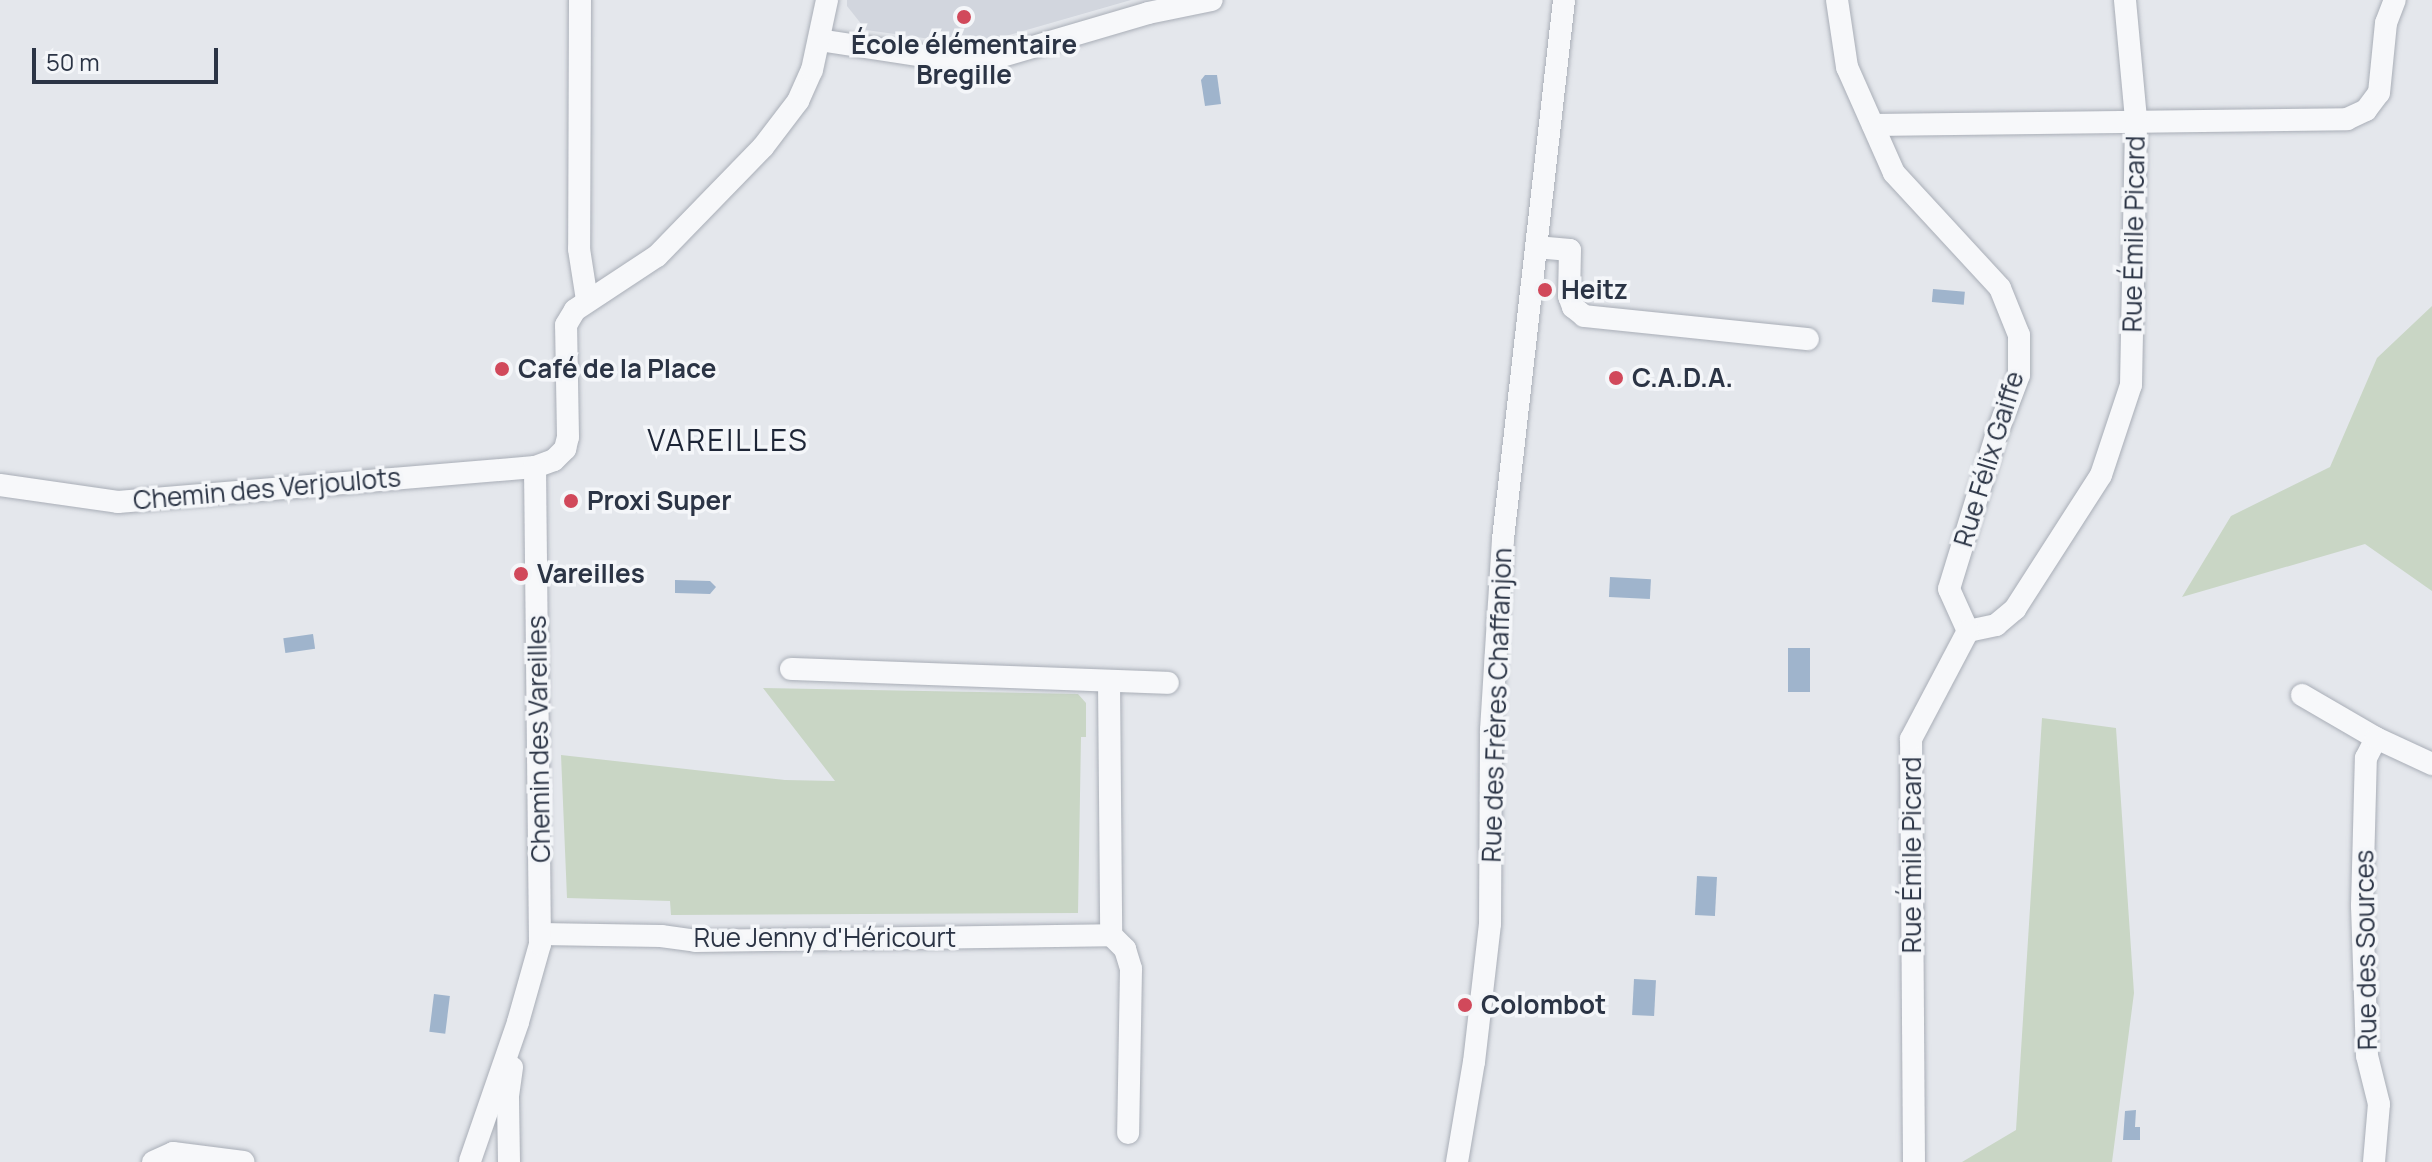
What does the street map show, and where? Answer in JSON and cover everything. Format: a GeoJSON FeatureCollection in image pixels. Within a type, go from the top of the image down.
{"type":"FeatureCollection","features":[{"type":"Feature","properties":{"kind":"street"},"geometry":{"type":"LineString","coordinates":[[580,0],[579,249],[587,300]]}},
{"type":"Feature","properties":{"kind":"street"},"geometry":{"type":"LineString","coordinates":[[535,467],[554,460],[565,449],[568,437],[566,325],[575,310],[657,256],[763,147],[798,101],[812,70],[827,0]]}},
{"type":"Feature","properties":{"kind":"street"},"geometry":{"type":"LineString","coordinates":[[819,40],[975,64],[1148,13],[1212,0]]}},
{"type":"Feature","properties":{"kind":"street","name":"Rue des Frères Chaffanjon"},"geometry":{"type":"LineString","coordinates":[[1457,1162],[1474,1062],[1490,924],[1491,730],[1503,539],[1564,0]]}},
{"type":"Feature","properties":{"kind":"street","name":"Rue Félix Gaiffe"},"geometry":{"type":"LineString","coordinates":[[1837,0],[1847,67],[1894,173],[2000,288],[2019,335],[2019,375],[1996,436],[1949,589],[1968,631]]}},
{"type":"Feature","properties":{"kind":"street","name":"Rue Émile Picard"},"geometry":{"type":"LineString","coordinates":[[1914,1162],[1911,739],[1968,631],[1996,625],[2015,609],[2101,475],[2131,385],[2136,119],[2125,0]]}},
{"type":"Feature","properties":{"kind":"street"},"geometry":{"type":"LineString","coordinates":[[1873,125],[2136,119],[2347,119],[2366,110],[2379,93],[2386,23],[2383,0]]}},
{"type":"Feature","properties":{"kind":"street"},"geometry":{"type":"LineString","coordinates":[[2386,23],[2395,0]]}},
{"type":"Feature","properties":{"kind":"street"},"geometry":{"type":"LineString","coordinates":[[1536,247],[1570,250],[1569,296],[1573,307],[1584,316],[1808,339]]}},
{"type":"Feature","properties":{"kind":"street","name":"Chemin des Verjoulots"},"geometry":{"type":"LineString","coordinates":[[0,485],[118,502],[535,467]]}},
{"type":"Feature","properties":{"kind":"street","name":"Chemin des Vareilles"},"geometry":{"type":"LineString","coordinates":[[478,1161],[540,934],[535,467]]}},
{"type":"Feature","properties":{"kind":"street"},"geometry":{"type":"LineString","coordinates":[[791,669],[1168,683]]}},
{"type":"Feature","properties":{"kind":"street"},"geometry":{"type":"LineString","coordinates":[[1109,681],[1111,935],[1125,949],[1131,969],[1128,1133]]}},
{"type":"Feature","properties":{"kind":"street"},"geometry":{"type":"LineString","coordinates":[[2302,695],[2376,738],[2432,764]]}},
{"type":"Feature","properties":{"kind":"street","name":"Rue des Sources"},"geometry":{"type":"LineString","coordinates":[[2374,1162],[2379,1104],[2367,1056],[2362,906],[2366,758],[2376,738]]}},
{"type":"Feature","properties":{"kind":"street","name":"Rue Jenny d'Héricourt"},"geometry":{"type":"LineString","coordinates":[[540,934],[661,936],[695,941],[1111,935]]}},
{"type":"Feature","properties":{"kind":"street","name":"Chemin des Vareilles"},"geometry":{"type":"LineString","coordinates":[[509,1162],[508,1096],[518,1022]]}},
{"type":"Feature","properties":{"kind":"street"},"geometry":{"type":"LineString","coordinates":[[153,1162],[173,1153],[243,1162]]}},
{"type":"Feature","properties":{"kind":"shaded area","name":"École élémentaire Bregille"},"geometry":{"type":"Polygon","coordinates":[[[847,0],[1131,0],[974,45],[866,30],[847,6],[847,0]]]}},
{"type":"Feature","properties":{"kind":"green space"},"geometry":{"type":"Polygon","coordinates":[[[2432,306],[2432,591],[2365,544],[2182,597],[2231,516],[2330,467],[2377,358],[2432,306]]]}},
{"type":"Feature","properties":{"kind":"green space"},"geometry":{"type":"Polygon","coordinates":[[[763,688],[1078,694],[1086,703],[1086,737],[1081,737],[1078,913],[671,915],[670,901],[567,898],[561,755],[785,780],[835,781],[763,688]]]}},
{"type":"Feature","properties":{"kind":"green space"},"geometry":{"type":"Polygon","coordinates":[[[2042,718],[2116,728],[2134,993],[2112,1162],[1962,1162],[2016,1130],[2042,718]]]}},
{"type":"Feature","properties":{"kind":"water"},"geometry":{"type":"Polygon","coordinates":[[[1205,75],[1217,75],[1221,104],[1205,106],[1201,80],[1205,75]]]}},
{"type":"Feature","properties":{"kind":"water"},"geometry":{"type":"Polygon","coordinates":[[[1933,289],[1965,292],[1964,305],[1932,302],[1933,289]]]}},
{"type":"Feature","properties":{"kind":"water"},"geometry":{"type":"Polygon","coordinates":[[[1610,577],[1651,579],[1650,599],[1609,597],[1610,577]]]}},
{"type":"Feature","properties":{"kind":"water"},"geometry":{"type":"Polygon","coordinates":[[[675,580],[710,581],[716,587],[710,594],[675,593],[675,580]]]}},
{"type":"Feature","properties":{"kind":"water"},"geometry":{"type":"Polygon","coordinates":[[[313,634],[315,649],[285,653],[283,638],[313,634]]]}},
{"type":"Feature","properties":{"kind":"water"},"geometry":{"type":"Polygon","coordinates":[[[1788,648],[1810,648],[1810,692],[1788,692],[1788,648]]]}},
{"type":"Feature","properties":{"kind":"water"},"geometry":{"type":"Polygon","coordinates":[[[1697,876],[1717,877],[1715,916],[1695,915],[1697,876]]]}},
{"type":"Feature","properties":{"kind":"water"},"geometry":{"type":"Polygon","coordinates":[[[1634,979],[1656,980],[1654,1016],[1632,1015],[1634,979]]]}},
{"type":"Feature","properties":{"kind":"water"},"geometry":{"type":"Polygon","coordinates":[[[434,994],[450,996],[445,1034],[429,1032],[434,994]]]}},
{"type":"Feature","properties":{"kind":"water"},"geometry":{"type":"Polygon","coordinates":[[[2136,1110],[2135,1127],[2140,1127],[2140,1140],[2123,1140],[2125,1111],[2136,1110]]]}},
{"type":"Feature","properties":{"kind":"place","name":"École élémentaire Bregille"},"geometry":{"type":"Point","coordinates":[964,17]}},
{"type":"Feature","properties":{"kind":"place","name":"Heitz"},"geometry":{"type":"Point","coordinates":[1545,290]}},
{"type":"Feature","properties":{"kind":"place","name":"Café de la Place"},"geometry":{"type":"Point","coordinates":[502,369]}},
{"type":"Feature","properties":{"kind":"place","name":"C.A.D.A."},"geometry":{"type":"Point","coordinates":[1616,378]}},
{"type":"Feature","properties":{"kind":"place","name":"Proxi Super"},"geometry":{"type":"Point","coordinates":[571,501]}},
{"type":"Feature","properties":{"kind":"place","name":"Vareilles"},"geometry":{"type":"Point","coordinates":[521,574]}},
{"type":"Feature","properties":{"kind":"place","name":"Colombot"},"geometry":{"type":"Point","coordinates":[1465,1005]}},
{"type":"Feature","properties":{"kind":"district","name":"VAREILLES"},"geometry":{"type":"Point","coordinates":[728,440]}}]}
